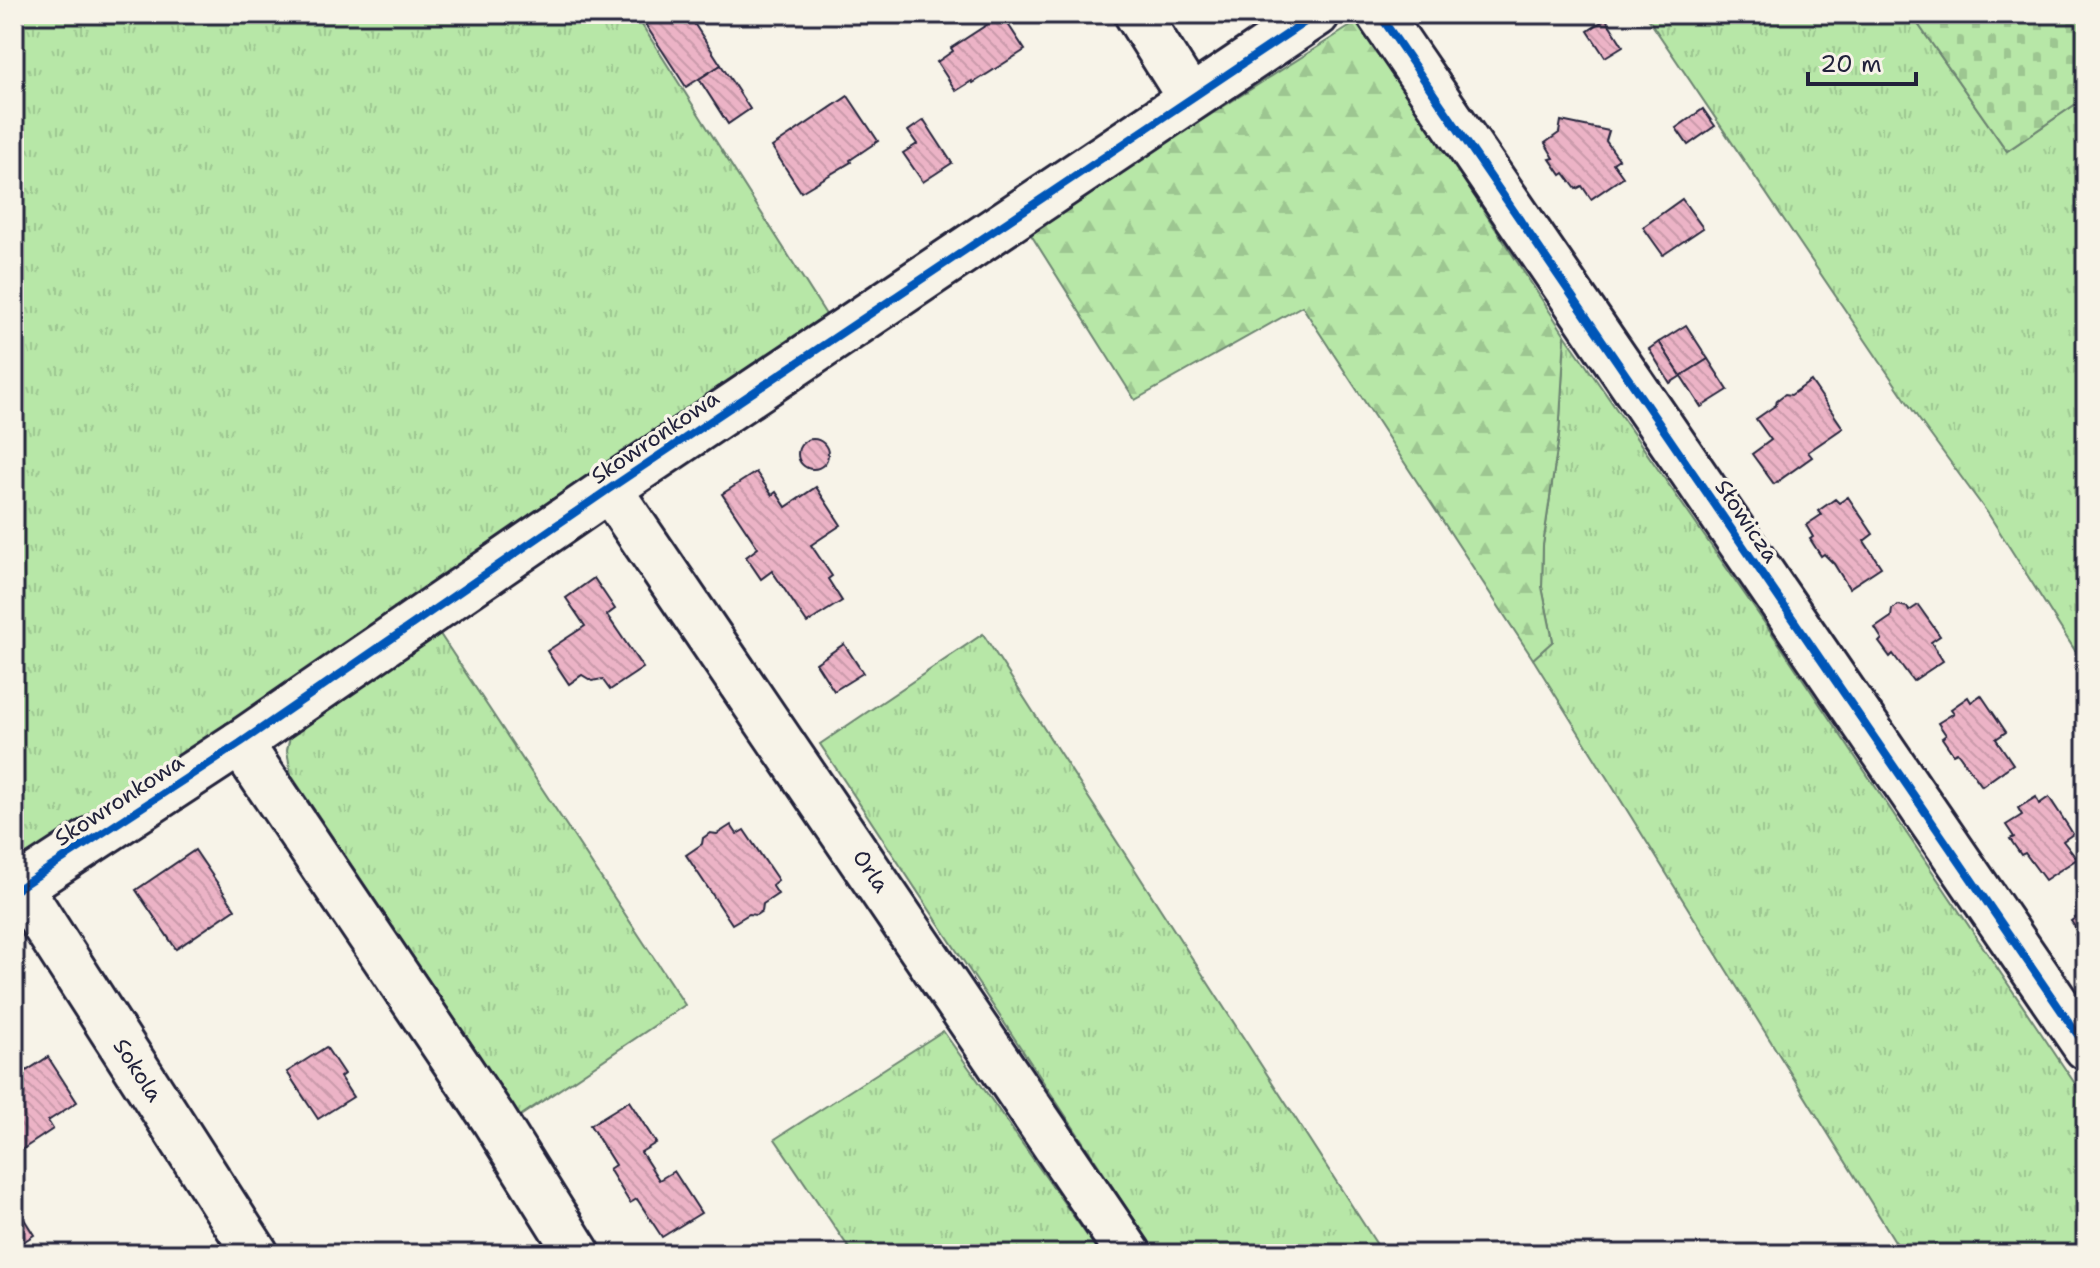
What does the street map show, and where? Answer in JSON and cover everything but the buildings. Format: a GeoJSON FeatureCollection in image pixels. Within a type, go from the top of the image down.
{"type":"FeatureCollection","features":[{"type":"Feature","properties":{"kind":"street"},"geometry":{"type":"LineString","coordinates":[[1137,14],[1190,98]]}},
{"type":"Feature","properties":{"kind":"street","name":"Skowronkowa"},"geometry":{"type":"LineString","coordinates":[[17,889],[240,743],[609,489],[1317,14]]}},
{"type":"Feature","properties":{"kind":"street","name":"Słowicza"},"geometry":{"type":"LineString","coordinates":[[1379,14],[2086,1047]]}},
{"type":"Feature","properties":{"kind":"street","name":"Orla"},"geometry":{"type":"LineString","coordinates":[[609,489],[1129,1254]]}},
{"type":"Feature","properties":{"kind":"street"},"geometry":{"type":"LineString","coordinates":[[240,743],[493,1118],[578,1254]]}},
{"type":"Feature","properties":{"kind":"street","name":"Sokola"},"geometry":{"type":"LineString","coordinates":[[17,889],[256,1254]]}},
{"type":"Feature","properties":{"kind":"green space"},"geometry":{"type":"Polygon","coordinates":[[[14,14],[635,14],[832,324],[14,868],[14,14]]]}},
{"type":"Feature","properties":{"kind":"green space"},"geometry":{"type":"Polygon","coordinates":[[[1645,14],[1911,14],[2007,151],[2086,97],[2086,668],[1989,515],[1918,418],[1645,14]]]}},
{"type":"Feature","properties":{"kind":"green space"},"geometry":{"type":"Polygon","coordinates":[[[1911,14],[2086,14],[2086,97],[2007,151],[1911,14]]]}},
{"type":"Feature","properties":{"kind":"green space"},"geometry":{"type":"Polygon","coordinates":[[[1357,22],[1565,335],[1559,436],[1543,545],[1542,587],[1553,641],[1533,659],[1302,306],[1135,400],[1028,230],[1357,22]]]}},
{"type":"Feature","properties":{"kind":"green space"},"geometry":{"type":"Polygon","coordinates":[[[1565,335],[1782,648],[2086,1100],[2086,1254],[1903,1254],[1533,659],[1553,641],[1542,587],[1543,545],[1559,436],[1565,335]]]}},
{"type":"Feature","properties":{"kind":"green space"},"geometry":{"type":"Polygon","coordinates":[[[434,625],[685,1005],[520,1116],[291,775],[287,750],[294,719],[434,625]]]}},
{"type":"Feature","properties":{"kind":"green space"},"geometry":{"type":"Polygon","coordinates":[[[983,634],[1383,1254],[1157,1254],[820,744],[983,634]]]}},
{"type":"Feature","properties":{"kind":"green space"},"geometry":{"type":"Polygon","coordinates":[[[943,1031],[1100,1254],[853,1254],[775,1139],[943,1031]]]}},
{"type":"Feature","properties":{"kind":"cycle path"},"geometry":{"type":"LineString","coordinates":[[14,891],[240,743],[609,489],[1317,14]]}},
{"type":"Feature","properties":{"kind":"cycle path"},"geometry":{"type":"LineString","coordinates":[[1379,14],[2086,1047]]}}]}
